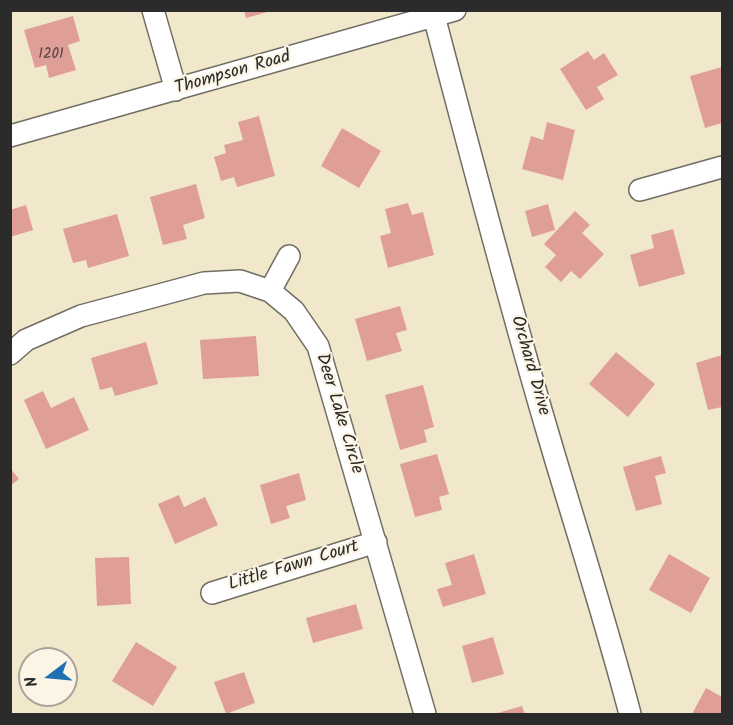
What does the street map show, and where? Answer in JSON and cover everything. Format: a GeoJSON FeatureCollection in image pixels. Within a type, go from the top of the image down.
{"type":"FeatureCollection","features":[{"type":"Feature","properties":{"kind":"street"},"geometry":{"type":"LineString","coordinates":[[153,10],[176,90]]}},
{"type":"Feature","properties":{"kind":"street","name":"Thompson Road"},"geometry":{"type":"LineString","coordinates":[[10,136],[444,13]]}},
{"type":"Feature","properties":{"kind":"street","name":"Orchard Drive"},"geometry":{"type":"LineString","coordinates":[[444,13],[487,215],[630,714]]}},
{"type":"Feature","properties":{"kind":"street"},"geometry":{"type":"LineString","coordinates":[[640,190],[723,167]]}},
{"type":"Feature","properties":{"kind":"street"},"geometry":{"type":"LineString","coordinates":[[270,291],[289,256]]}},
{"type":"Feature","properties":{"kind":"street","name":"Deer Lake Circle"},"geometry":{"type":"LineString","coordinates":[[10,354],[27,340],[81,316],[204,283],[240,281],[270,291],[294,311],[318,346],[425,714]]}},
{"type":"Feature","properties":{"kind":"street","name":"Little Fawn Court"},"geometry":{"type":"LineString","coordinates":[[212,593],[376,542]]}},
{"type":"Feature","properties":{"kind":"building"},"geometry":{"type":"Polygon","coordinates":[[[244,10],[271,10],[271,11],[246,18],[244,10]]]}},
{"type":"Feature","properties":{"kind":"building"},"geometry":{"type":"Polygon","coordinates":[[[73,16],[80,41],[68,45],[76,70],[49,78],[46,65],[35,68],[24,30],[73,16]]]}},
{"type":"Feature","properties":{"kind":"building"},"geometry":{"type":"Polygon","coordinates":[[[588,51],[594,60],[604,53],[618,75],[597,87],[604,99],[586,110],[560,69],[588,51]]]}},
{"type":"Feature","properties":{"kind":"building"},"geometry":{"type":"Polygon","coordinates":[[[722,67],[722,123],[705,128],[690,76],[722,67]]]}},
{"type":"Feature","properties":{"kind":"building"},"geometry":{"type":"Polygon","coordinates":[[[259,116],[275,176],[237,187],[234,177],[221,181],[214,157],[226,153],[224,145],[243,140],[238,122],[259,116]]]}},
{"type":"Feature","properties":{"kind":"building"},"geometry":{"type":"Polygon","coordinates":[[[547,122],[575,130],[563,180],[522,169],[531,136],[543,140],[547,122]]]}},
{"type":"Feature","properties":{"kind":"building"},"geometry":{"type":"Polygon","coordinates":[[[342,128],[381,151],[359,188],[321,166],[342,128]]]}},
{"type":"Feature","properties":{"kind":"building"},"geometry":{"type":"Polygon","coordinates":[[[196,184],[205,218],[183,225],[187,239],[163,245],[150,197],[196,184]]]}},
{"type":"Feature","properties":{"kind":"building"},"geometry":{"type":"Polygon","coordinates":[[[408,203],[412,215],[423,212],[434,255],[388,268],[380,236],[391,233],[385,209],[408,203]]]}},
{"type":"Feature","properties":{"kind":"building"},"geometry":{"type":"Polygon","coordinates":[[[548,204],[555,230],[532,237],[525,211],[548,204]]]}},
{"type":"Feature","properties":{"kind":"building"},"geometry":{"type":"Polygon","coordinates":[[[26,205],[33,230],[10,237],[10,210],[26,205]]]}},
{"type":"Feature","properties":{"kind":"building"},"geometry":{"type":"Polygon","coordinates":[[[575,211],[590,225],[582,233],[604,254],[580,279],[571,271],[561,282],[545,267],[556,255],[544,244],[575,211]]]}},
{"type":"Feature","properties":{"kind":"building"},"geometry":{"type":"Polygon","coordinates":[[[117,214],[129,256],[88,268],[86,260],[73,263],[63,229],[117,214]]]}},
{"type":"Feature","properties":{"kind":"building"},"geometry":{"type":"Polygon","coordinates":[[[673,229],[685,274],[639,287],[630,255],[654,248],[651,235],[673,229]]]}},
{"type":"Feature","properties":{"kind":"building"},"geometry":{"type":"Polygon","coordinates":[[[400,306],[407,330],[396,333],[402,351],[367,361],[355,319],[400,306]]]}},
{"type":"Feature","properties":{"kind":"building"},"geometry":{"type":"Polygon","coordinates":[[[256,336],[259,376],[203,379],[200,340],[256,336]]]}},
{"type":"Feature","properties":{"kind":"building"},"geometry":{"type":"Polygon","coordinates":[[[146,342],[158,384],[115,396],[112,387],[100,390],[91,358],[146,342]]]}},
{"type":"Feature","properties":{"kind":"building"},"geometry":{"type":"Polygon","coordinates":[[[616,352],[655,384],[628,417],[589,384],[616,352]]]}},
{"type":"Feature","properties":{"kind":"building"},"geometry":{"type":"Polygon","coordinates":[[[722,355],[722,407],[708,410],[696,363],[722,355]]]}},
{"type":"Feature","properties":{"kind":"building"},"geometry":{"type":"Polygon","coordinates":[[[423,385],[434,427],[424,430],[427,442],[400,450],[385,395],[423,385]]]}},
{"type":"Feature","properties":{"kind":"building"},"geometry":{"type":"Polygon","coordinates":[[[43,391],[51,408],[74,397],[89,430],[46,449],[24,400],[43,391]]]}},
{"type":"Feature","properties":{"kind":"building"},"geometry":{"type":"Polygon","coordinates":[[[437,454],[449,494],[439,497],[442,510],[415,517],[400,464],[437,454]]]}},
{"type":"Feature","properties":{"kind":"building"},"geometry":{"type":"Polygon","coordinates":[[[661,456],[666,473],[655,476],[662,504],[636,511],[623,467],[661,456]]]}},
{"type":"Feature","properties":{"kind":"building"},"geometry":{"type":"Polygon","coordinates":[[[10,468],[19,479],[10,486],[10,468]]]}},
{"type":"Feature","properties":{"kind":"building"},"geometry":{"type":"Polygon","coordinates":[[[299,473],[306,500],[286,506],[290,518],[271,524],[260,485],[299,473]]]}},
{"type":"Feature","properties":{"kind":"building"},"geometry":{"type":"Polygon","coordinates":[[[179,495],[184,507],[205,497],[218,525],[175,544],[158,504],[179,495]]]}},
{"type":"Feature","properties":{"kind":"building"},"geometry":{"type":"Polygon","coordinates":[[[474,554],[486,594],[443,607],[437,589],[452,585],[445,563],[474,554]]]}},
{"type":"Feature","properties":{"kind":"building"},"geometry":{"type":"Polygon","coordinates":[[[669,554],[710,578],[691,613],[649,590],[669,554]]]}},
{"type":"Feature","properties":{"kind":"building"},"geometry":{"type":"Polygon","coordinates":[[[129,557],[131,604],[97,606],[95,558],[129,557]]]}},
{"type":"Feature","properties":{"kind":"building"},"geometry":{"type":"Polygon","coordinates":[[[356,604],[363,629],[313,643],[306,618],[356,604]]]}},
{"type":"Feature","properties":{"kind":"building"},"geometry":{"type":"Polygon","coordinates":[[[493,637],[504,674],[472,683],[462,646],[493,637]]]}},
{"type":"Feature","properties":{"kind":"building"},"geometry":{"type":"Polygon","coordinates":[[[136,642],[177,667],[153,706],[112,681],[136,642]]]}},
{"type":"Feature","properties":{"kind":"building"},"geometry":{"type":"Polygon","coordinates":[[[244,672],[255,703],[226,714],[214,682],[244,672]]]}},
{"type":"Feature","properties":{"kind":"building"},"geometry":{"type":"Polygon","coordinates":[[[706,688],[722,697],[722,714],[692,714],[706,688]]]}},
{"type":"Feature","properties":{"kind":"building"},"geometry":{"type":"Polygon","coordinates":[[[522,706],[525,714],[494,714],[522,706]]]}}]}
